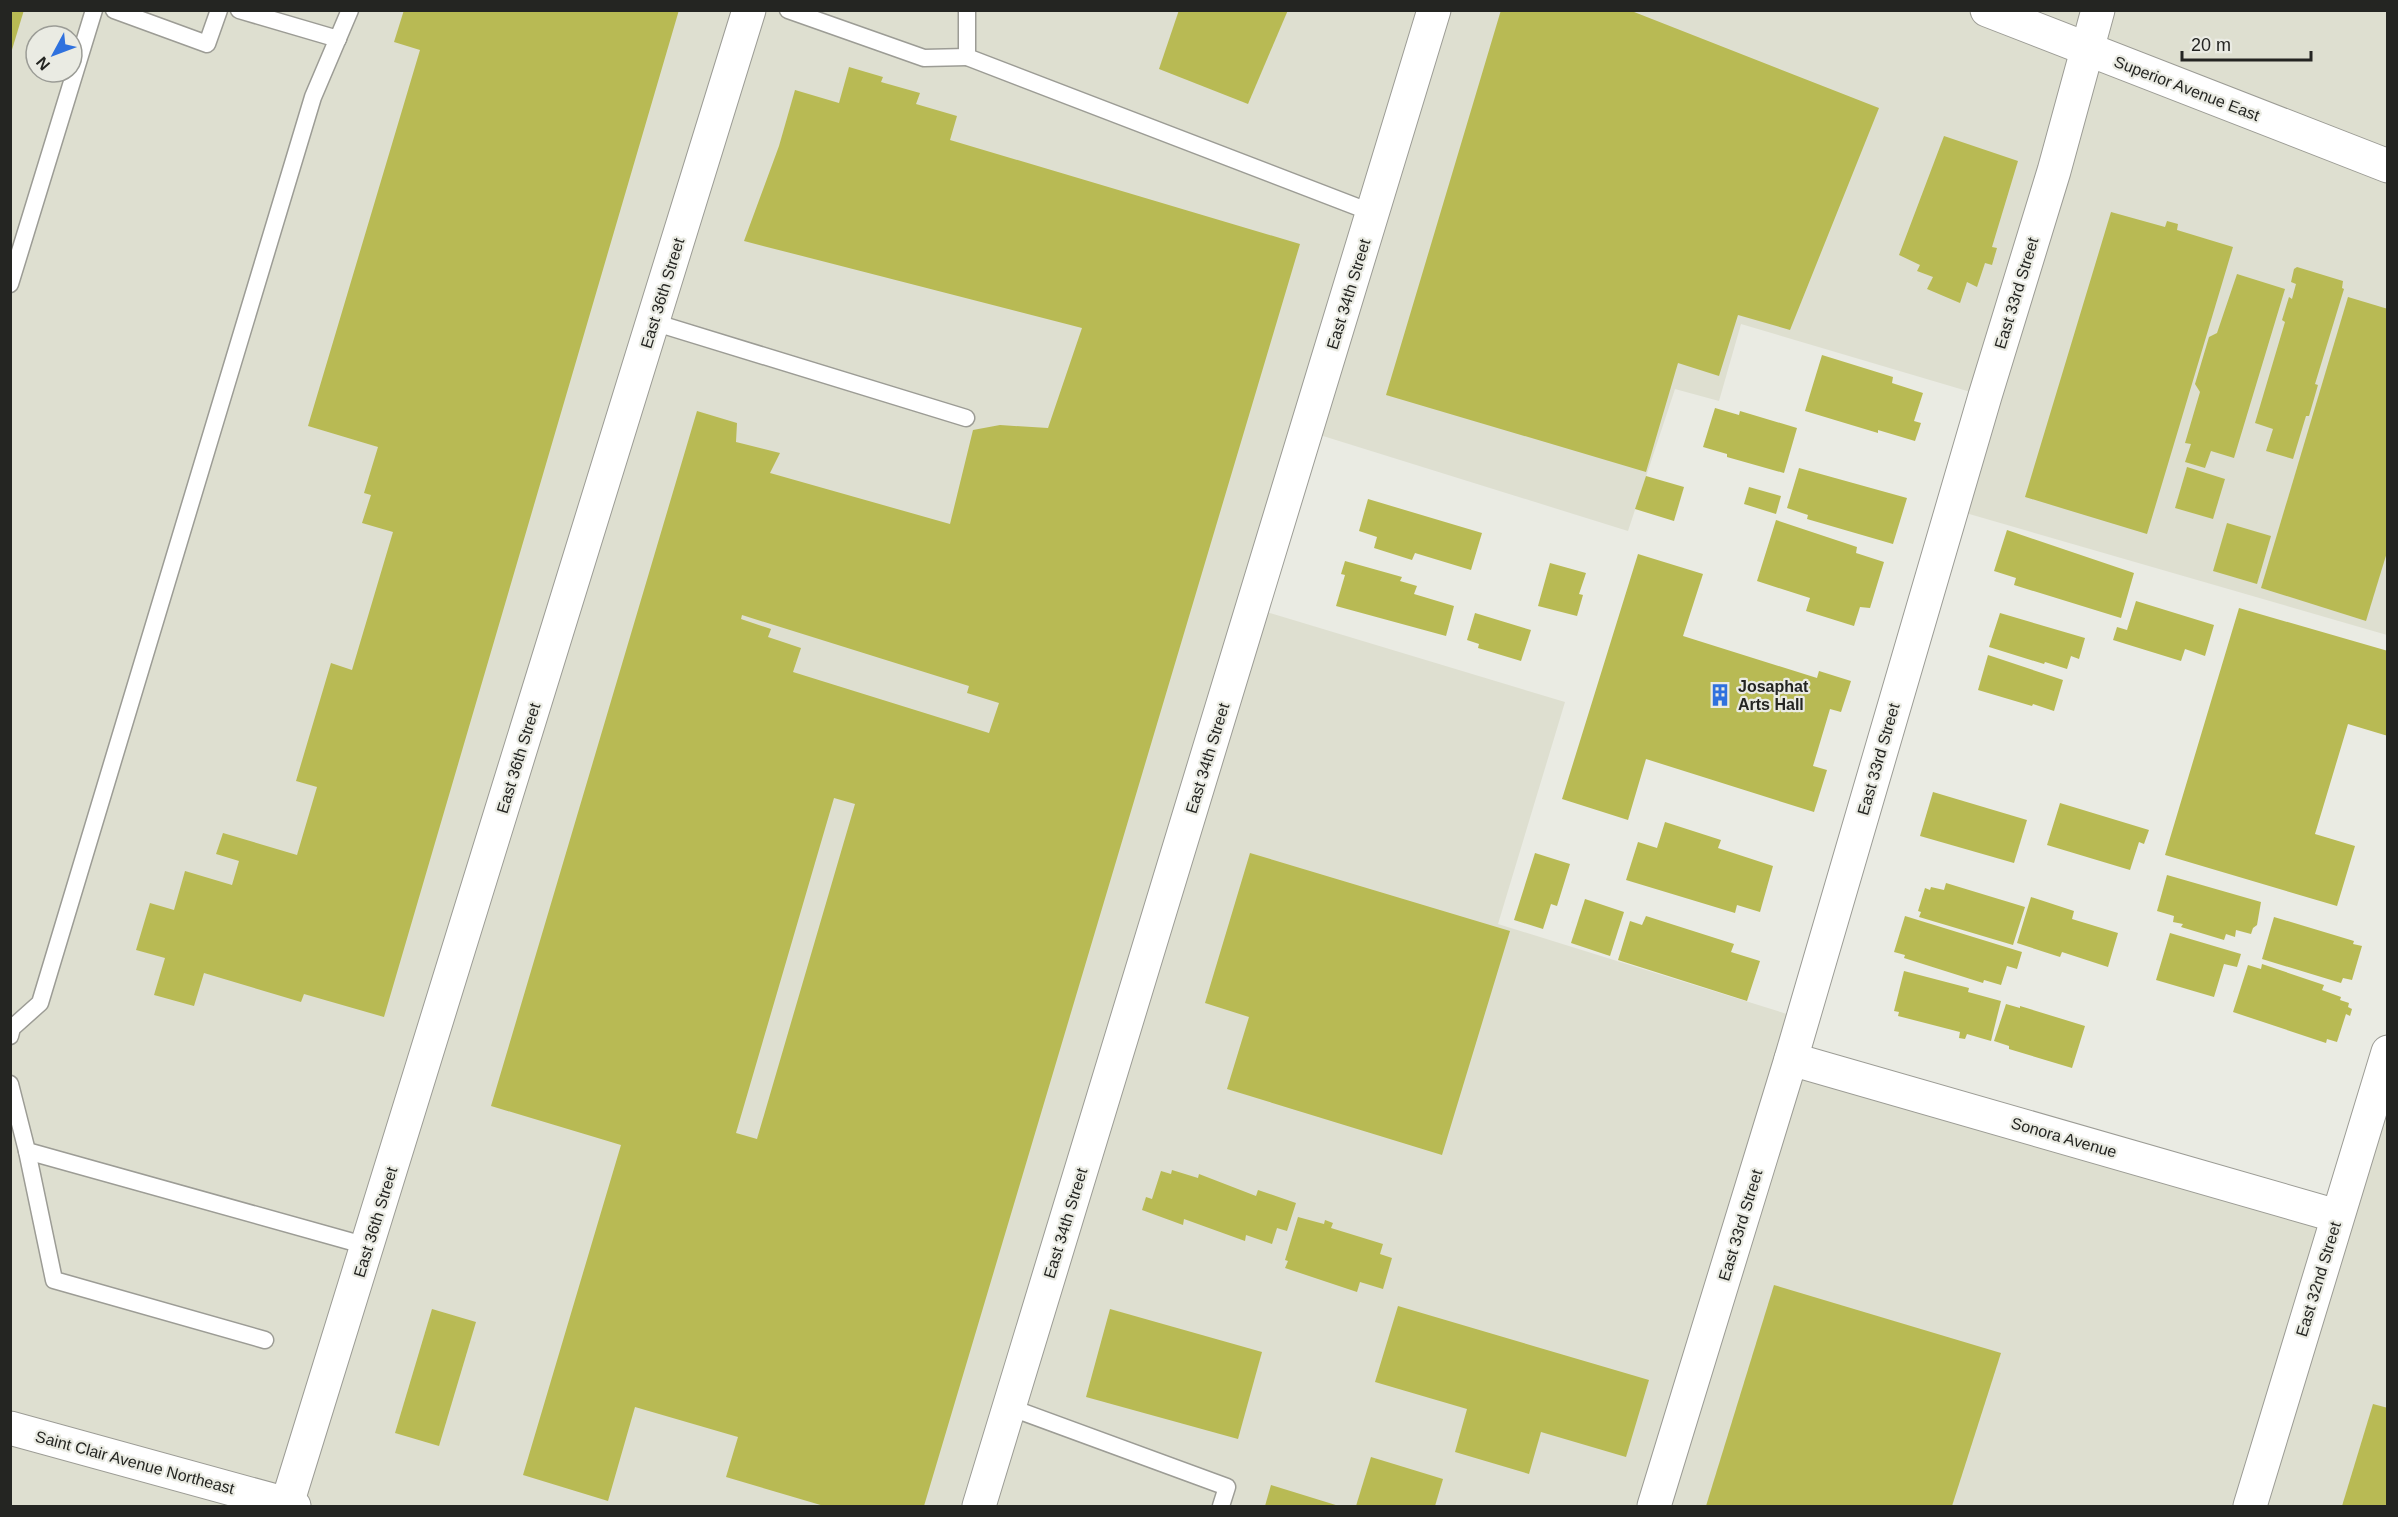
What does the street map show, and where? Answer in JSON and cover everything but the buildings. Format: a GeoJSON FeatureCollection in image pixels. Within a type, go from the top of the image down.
{"type":"FeatureCollection","features":[{"type":"Feature","properties":{"kind":"street","name":"East 36th Street"},"geometry":{"type":"LineString","coordinates":[[291,1505],[367,1246],[749,10]]}},
{"type":"Feature","properties":{"kind":"street","name":"East 34th Street"},"geometry":{"type":"LineString","coordinates":[[979,1506],[1434,10]]}},
{"type":"Feature","properties":{"kind":"street","name":"Superior Avenue East"},"geometry":{"type":"LineString","coordinates":[[1986,10],[2388,166]]}},
{"type":"Feature","properties":{"kind":"street","name":"East 33rd Street"},"geometry":{"type":"LineString","coordinates":[[1654,1506],[1791,1059],[1985,396],[2054,171],[2098,10]]}},
{"type":"Feature","properties":{"kind":"street","name":"East 32nd Street"},"geometry":{"type":"LineString","coordinates":[[2250,1506],[2388,1052]]}},
{"type":"Feature","properties":{"kind":"street","name":"Sonora Avenue"},"geometry":{"type":"LineString","coordinates":[[1791,1059],[2337,1216]]}},
{"type":"Feature","properties":{"kind":"street","name":"Saint Clair Avenue Northeast"},"geometry":{"type":"LineString","coordinates":[[10,1428],[291,1505]]}},
{"type":"Feature","properties":{"kind":"lane"},"geometry":{"type":"LineString","coordinates":[[10,284],[94,10]]}},
{"type":"Feature","properties":{"kind":"lane"},"geometry":{"type":"LineString","coordinates":[[114,10],[207,44],[219,10]]}},
{"type":"Feature","properties":{"kind":"lane"},"geometry":{"type":"LineString","coordinates":[[239,10],[338,39]]}},
{"type":"Feature","properties":{"kind":"lane"},"geometry":{"type":"LineString","coordinates":[[11,1030],[39,1003],[313,97],[350,10]]}},
{"type":"Feature","properties":{"kind":"lane"},"geometry":{"type":"LineString","coordinates":[[788,10],[924,58],[967,57],[1373,213]]}},
{"type":"Feature","properties":{"kind":"lane"},"geometry":{"type":"LineString","coordinates":[[967,10],[967,57]]}},
{"type":"Feature","properties":{"kind":"lane"},"geometry":{"type":"LineString","coordinates":[[653,322],[966,418]]}},
{"type":"Feature","properties":{"kind":"lane"},"geometry":{"type":"LineString","coordinates":[[10,1084],[27,1151],[54,1280],[265,1340]]}},
{"type":"Feature","properties":{"kind":"lane"},"geometry":{"type":"LineString","coordinates":[[27,1151],[367,1246]]}},
{"type":"Feature","properties":{"kind":"lane"},"geometry":{"type":"LineString","coordinates":[[1009,1407],[1227,1487],[1221,1506]]}},
{"type":"Feature","properties":{"kind":"shaded area"},"geometry":{"type":"Polygon","coordinates":[[[10,11],[2387,11],[2387,635],[1952,509],[1984,396],[1741,324],[1719,401],[1675,389],[1628,531],[1307,431],[1253,608],[1565,702],[1498,924],[1803,1019],[1791,1059],[2337,1216],[2387,1052],[2387,1506],[11,1506],[10,11]]]}},
{"type":"Feature","properties":{"kind":"place","name":"Josaphat Arts Hall"},"geometry":{"type":"Point","coordinates":[1720,695]}}]}
